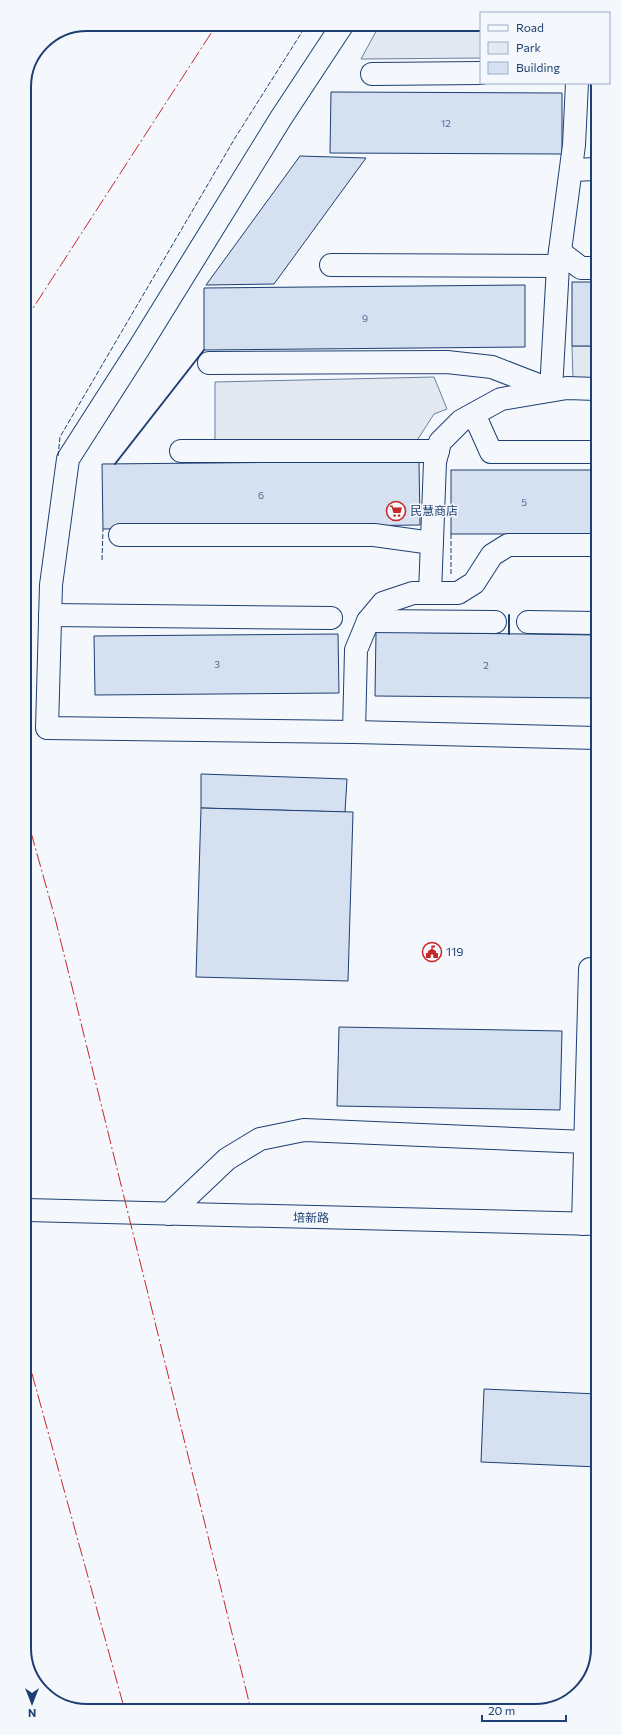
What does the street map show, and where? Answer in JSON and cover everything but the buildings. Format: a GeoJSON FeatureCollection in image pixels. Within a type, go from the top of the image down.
{"type":"FeatureCollection","features":[{"type":"Feature","properties":{"kind":"main road"},"geometry":{"type":"LineString","coordinates":[[338,31],[281,118],[139,348],[68,459],[51,585],[47,728],[354,732],[591,738]]}},
{"type":"Feature","properties":{"kind":"main road"},"geometry":{"type":"LineString","coordinates":[[372,74],[480,74]]}},
{"type":"Feature","properties":{"kind":"main road"},"geometry":{"type":"LineString","coordinates":[[551,390],[559,259],[572,170],[577,84]]}},
{"type":"Feature","properties":{"kind":"main road"},"geometry":{"type":"LineString","coordinates":[[572,170],[591,169]]}},
{"type":"Feature","properties":{"kind":"main road"},"geometry":{"type":"LineString","coordinates":[[331,265],[559,259],[582,268],[591,268]]}},
{"type":"Feature","properties":{"kind":"main road"},"geometry":{"type":"LineString","coordinates":[[209,363],[447,362],[492,367],[551,390]]}},
{"type":"Feature","properties":{"kind":"main road"},"geometry":{"type":"LineString","coordinates":[[430,593],[434,462],[440,442],[461,421],[501,399],[567,388],[591,389]]}},
{"type":"Feature","properties":{"kind":"main road"},"geometry":{"type":"LineString","coordinates":[[474,414],[491,452],[591,452]]}},
{"type":"Feature","properties":{"kind":"main road"},"geometry":{"type":"LineString","coordinates":[[181,451],[438,451]]}},
{"type":"Feature","properties":{"kind":"main road"},"geometry":{"type":"LineString","coordinates":[[120,536],[374,535],[432,543]]}},
{"type":"Feature","properties":{"kind":"main road"},"geometry":{"type":"LineString","coordinates":[[354,732],[356,650],[368,621],[383,603],[413,593],[458,593],[474,583],[492,555],[508,545],[591,545]]}},
{"type":"Feature","properties":{"kind":"main road"},"geometry":{"type":"LineString","coordinates":[[50,616],[332,618]]}},
{"type":"Feature","properties":{"kind":"main road"},"geometry":{"type":"LineString","coordinates":[[368,621],[495,622]]}},
{"type":"Feature","properties":{"kind":"main road"},"geometry":{"type":"LineString","coordinates":[[528,622],[591,623]]}},
{"type":"Feature","properties":{"kind":"main road"},"geometry":{"type":"LineString","coordinates":[[590,969],[586,1142],[590,1224]]}},
{"type":"Feature","properties":{"kind":"main road"},"geometry":{"type":"LineString","coordinates":[[169,1214],[227,1159],[260,1139],[304,1130],[586,1142]]}},
{"type":"Feature","properties":{"kind":"main road","name":"培新路"},"geometry":{"type":"LineString","coordinates":[[31,1210],[590,1224]]}},
{"type":"Feature","properties":{"kind":"green space"},"geometry":{"type":"Polygon","coordinates":[[[376,31],[480,31],[480,58],[361,59],[376,31]]]}},
{"type":"Feature","properties":{"kind":"green space"},"geometry":{"type":"Polygon","coordinates":[[[434,377],[447,409],[434,414],[416,442],[215,446],[215,382],[434,377]]]}},
{"type":"Feature","properties":{"kind":"shaded area"},"geometry":{"type":"Polygon","coordinates":[[[572,346],[591,346],[591,381],[573,380],[572,346]]]}},
{"type":"Feature","properties":{"kind":"fence"},"geometry":{"type":"LineString","coordinates":[[58,456],[60,437],[235,138],[303,31]]}},
{"type":"Feature","properties":{"kind":"fence"},"geometry":{"type":"LineString","coordinates":[[102,560],[103,529]]}},
{"type":"Feature","properties":{"kind":"fence"},"geometry":{"type":"LineString","coordinates":[[451,534],[451,576]]}},
{"type":"Feature","properties":{"kind":"wall"},"geometry":{"type":"LineString","coordinates":[[115,464],[204,350]]}},
{"type":"Feature","properties":{"kind":"wall"},"geometry":{"type":"LineString","coordinates":[[509,615],[509,634]]}},
{"type":"Feature","properties":{"kind":"power"},"geometry":{"type":"LineString","coordinates":[[31,311],[212,31]]}},
{"type":"Feature","properties":{"kind":"power"},"geometry":{"type":"LineString","coordinates":[[31,832],[55,918],[250,1704]]}},
{"type":"Feature","properties":{"kind":"power"},"geometry":{"type":"LineString","coordinates":[[31,1370],[123,1704]]}},
{"type":"Feature","properties":{"kind":"place","name":"民慧商店"},"geometry":{"type":"Point","coordinates":[396,511]}},
{"type":"Feature","properties":{"kind":"place","name":"119"},"geometry":{"type":"Point","coordinates":[432,952]}}]}
